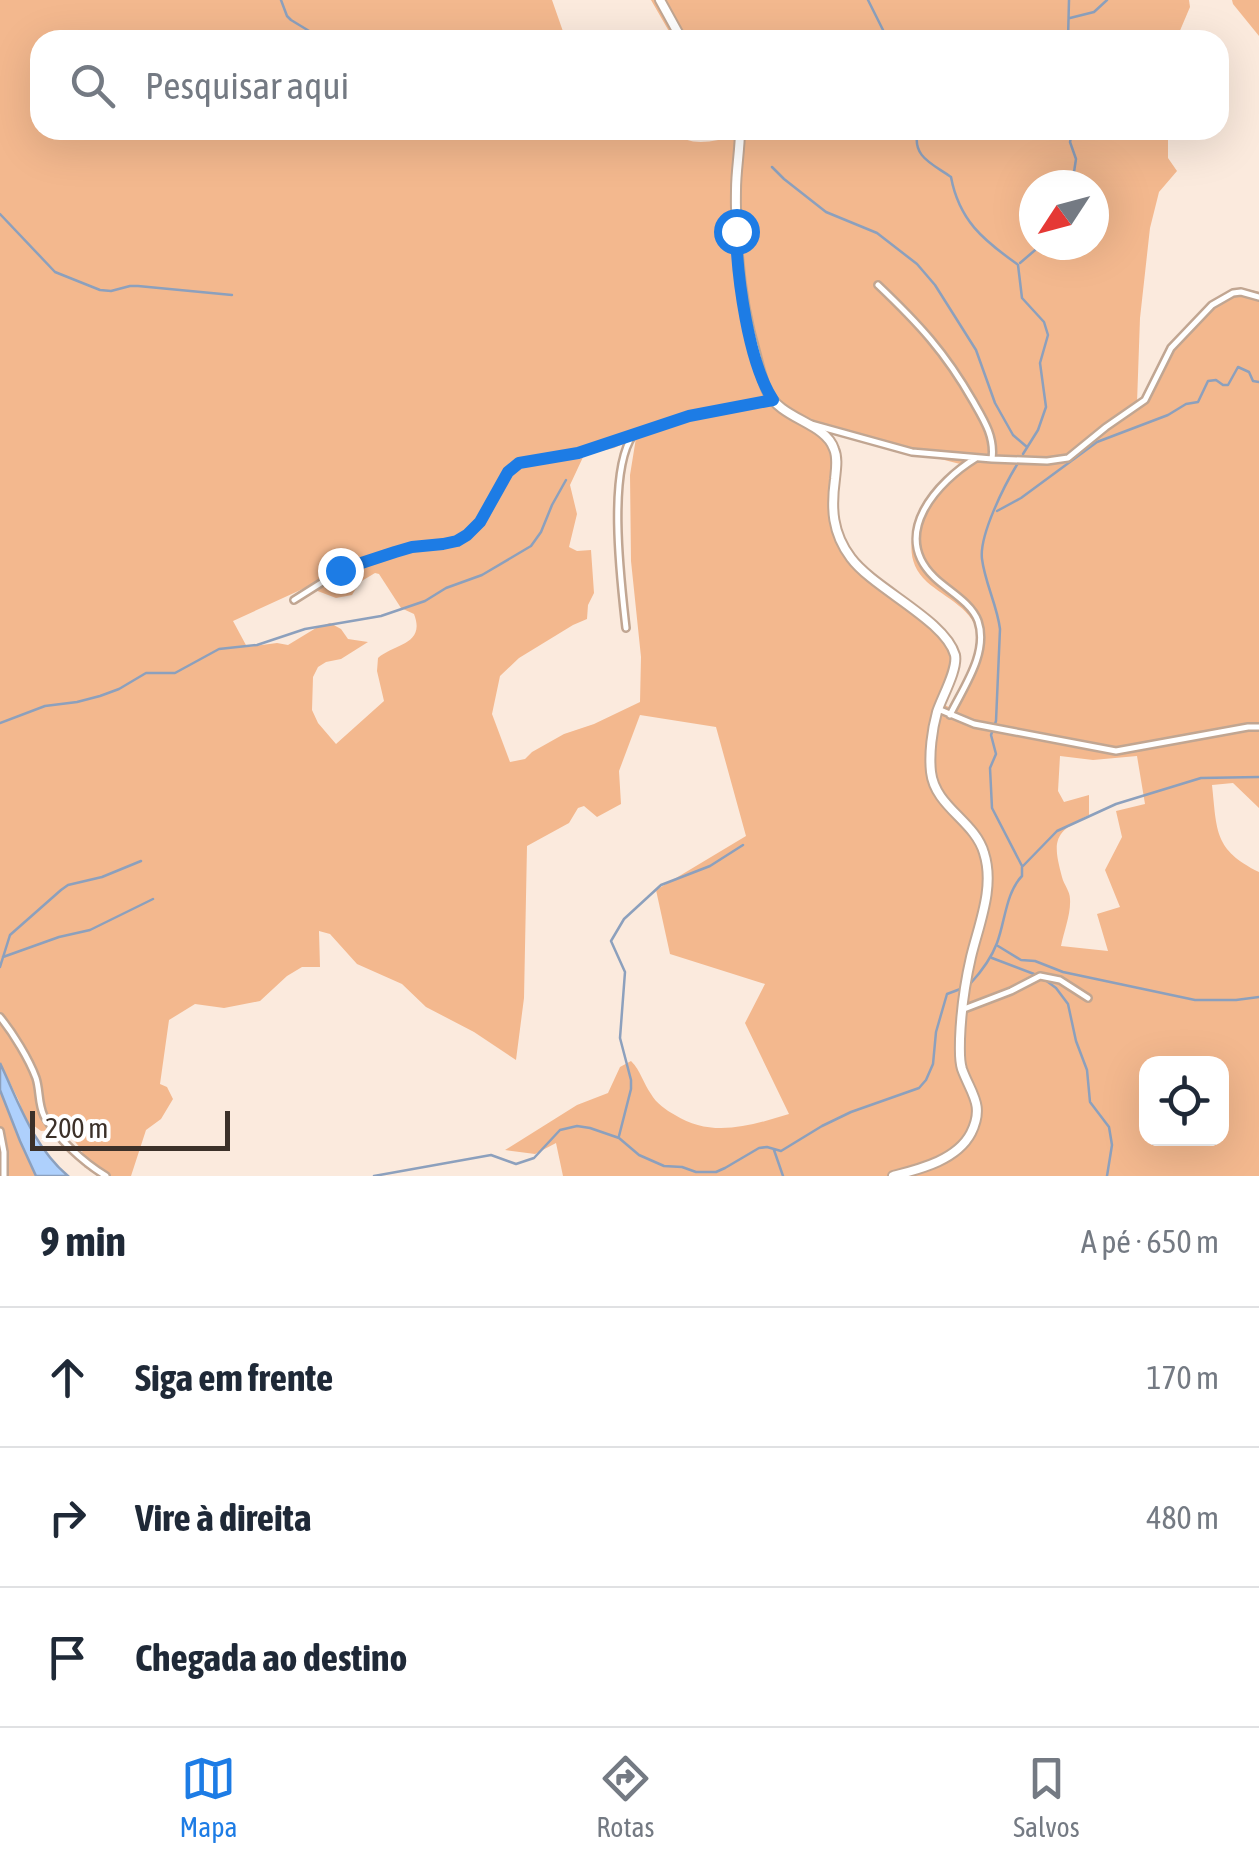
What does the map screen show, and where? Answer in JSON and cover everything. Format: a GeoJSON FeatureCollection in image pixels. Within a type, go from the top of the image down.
{"type":"FeatureCollection","features":[{"type":"Feature","properties":{"kind":"main road"},"geometry":{"type":"LineString","coordinates":[[660,0],[676,30]]}},
{"type":"Feature","properties":{"kind":"main road"},"geometry":{"type":"LineString","coordinates":[[740,140],[737,254],[747,324],[766,390],[787,413],[822,433],[834,448],[831,508],[843,547],[861,570],[916,612],[951,647],[956,663],[938,709],[932,777],[942,798],[980,844],[988,872],[960,1040],[960,1063],[977,1106],[973,1129],[962,1146],[950,1155],[894,1176]]}},
{"type":"Feature","properties":{"kind":"street"},"geometry":{"type":"LineString","coordinates":[[878,285],[936,344],[954,370],[991,436],[992,459]]}},
{"type":"Feature","properties":{"kind":"street"},"geometry":{"type":"LineString","coordinates":[[803,422],[912,452],[992,459],[1068,458],[1145,400],[1171,348],[1212,306],[1233,293],[1259,297]]}},
{"type":"Feature","properties":{"kind":"street"},"geometry":{"type":"LineString","coordinates":[[294,600],[340,570],[412,547],[457,541],[467,535],[480,522],[508,472],[519,463],[578,453],[689,416],[773,400]]}},
{"type":"Feature","properties":{"kind":"street"},"geometry":{"type":"LineString","coordinates":[[626,628],[619,555],[620,473],[624,450],[634,433]]}},
{"type":"Feature","properties":{"kind":"street"},"geometry":{"type":"LineString","coordinates":[[950,716],[974,668],[979,624],[970,608],[924,566],[917,551],[917,533],[923,512],[938,487],[977,458]]}},
{"type":"Feature","properties":{"kind":"street"},"geometry":{"type":"LineString","coordinates":[[938,709],[994,728],[1116,751],[1259,727]]}},
{"type":"Feature","properties":{"kind":"street"},"geometry":{"type":"LineString","coordinates":[[964,1009],[1040,976],[1060,980],[1088,998]]}},
{"type":"Feature","properties":{"kind":"street"},"geometry":{"type":"LineString","coordinates":[[0,1017],[35,1076],[42,1113],[89,1165],[106,1176]]}},
{"type":"Feature","properties":{"kind":"street"},"geometry":{"type":"LineString","coordinates":[[0,1132],[4,1176]]}},
{"type":"Feature","properties":{"kind":"shaded area"},"geometry":{"type":"Polygon","coordinates":[[[0,0],[552,0],[562,30],[30,30],[30,140],[1168,140],[1168,158],[1177,171],[1159,192],[1150,228],[1140,318],[1137,403],[1152,386],[1170,349],[1203,313],[1235,291],[1259,292],[1259,808],[1233,783],[1212,785],[1220,838],[1233,856],[1259,872],[1259,1176],[563,1176],[556,1143],[535,1154],[505,1150],[577,1105],[608,1093],[620,1067],[631,1061],[656,1100],[689,1122],[731,1128],[789,1114],[745,1023],[765,984],[670,954],[656,890],[746,836],[716,727],[640,715],[619,771],[621,804],[597,817],[584,806],[578,808],[569,823],[527,846],[524,998],[516,1060],[426,1007],[402,984],[357,964],[330,934],[319,931],[320,967],[302,967],[260,1001],[224,1008],[195,1004],[169,1020],[160,1084],[167,1087],[173,1099],[161,1119],[146,1130],[131,1176],[100,1176],[84,1167],[82,1150],[64,1129],[41,1131],[27,1125],[0,1063],[0,0]],[[827,430],[838,451],[837,532],[870,578],[945,631],[959,659],[945,705],[952,709],[976,656],[976,628],[966,612],[927,582],[916,568],[912,552],[918,520],[937,488],[960,464],[827,430]],[[636,438],[584,455],[570,485],[577,514],[569,547],[591,550],[594,593],[587,619],[519,658],[500,676],[492,714],[510,762],[525,759],[564,734],[640,702],[641,657],[631,561],[630,475],[636,438]],[[379,574],[360,582],[352,595],[336,598],[307,587],[233,621],[247,647],[288,645],[330,623],[348,639],[368,642],[341,659],[318,667],[313,677],[312,710],[336,744],[384,701],[378,658],[416,632],[414,614],[401,608],[379,574]],[[1060,756],[1058,791],[1064,802],[1089,795],[1089,815],[1062,832],[1057,846],[1070,899],[1061,946],[1108,951],[1097,914],[1120,907],[1105,870],[1122,837],[1116,811],[1145,804],[1137,756],[1093,760],[1060,756]]]}},
{"type":"Feature","properties":{"kind":"shaded area"},"geometry":{"type":"Polygon","coordinates":[[[651,0],[1189,0],[1190,7],[1180,30],[668,30],[651,0]]]}},
{"type":"Feature","properties":{"kind":"shaded area"},"geometry":{"type":"Polygon","coordinates":[[[1232,0],[1259,0],[1259,36],[1233,4],[1232,0]]]}},
{"type":"Feature","properties":{"kind":"shaded area"},"geometry":{"type":"Polygon","coordinates":[[[0,1090],[20,1141],[36,1176],[0,1176],[0,1090]]]}},
{"type":"Feature","properties":{"kind":"water"},"geometry":{"type":"Polygon","coordinates":[[[0,1063],[36,1138],[68,1176],[36,1176],[0,1090],[0,1063]]]}},
{"type":"Feature","properties":{"kind":"waterway"},"geometry":{"type":"LineString","coordinates":[[281,0],[287,16],[308,30]]}},
{"type":"Feature","properties":{"kind":"waterway"},"geometry":{"type":"LineString","coordinates":[[868,0],[883,30]]}},
{"type":"Feature","properties":{"kind":"waterway"},"geometry":{"type":"LineString","coordinates":[[1068,30],[1069,0]]}},
{"type":"Feature","properties":{"kind":"waterway"},"geometry":{"type":"LineString","coordinates":[[1070,18],[1094,12],[1107,0]]}},
{"type":"Feature","properties":{"kind":"waterway"},"geometry":{"type":"LineString","coordinates":[[917,140],[921,153],[931,164],[951,177],[960,205],[974,228],[1017,264]]}},
{"type":"Feature","properties":{"kind":"waterway"},"geometry":{"type":"LineString","coordinates":[[1070,140],[1076,159],[1074,170]]}},
{"type":"Feature","properties":{"kind":"waterway"},"geometry":{"type":"LineString","coordinates":[[772,167],[826,212],[877,233],[917,264],[976,350],[995,403],[1013,435],[1027,447]]}},
{"type":"Feature","properties":{"kind":"waterway"},"geometry":{"type":"LineString","coordinates":[[0,214],[55,272],[100,290],[138,286],[232,295]]}},
{"type":"Feature","properties":{"kind":"waterway"},"geometry":{"type":"LineString","coordinates":[[1020,263],[1024,260]]}},
{"type":"Feature","properties":{"kind":"waterway"},"geometry":{"type":"LineString","coordinates":[[1018,265],[1022,298],[1044,322],[1048,335],[1040,363],[1046,407],[1023,454]]}},
{"type":"Feature","properties":{"kind":"waterway"},"geometry":{"type":"LineString","coordinates":[[997,511],[1097,442],[1198,402],[1208,381],[1228,385],[1238,367],[1259,382]]}},
{"type":"Feature","properties":{"kind":"waterway"},"geometry":{"type":"LineString","coordinates":[[1018,463],[989,524],[982,559],[1000,629],[996,721],[991,735],[996,754],[990,768],[992,808],[1022,866]]}},
{"type":"Feature","properties":{"kind":"waterway"},"geometry":{"type":"LineString","coordinates":[[0,723],[45,706],[100,696],[146,673],[175,673],[219,649],[257,645],[305,629],[381,616],[425,601],[446,588],[482,575],[531,546],[566,480]]}},
{"type":"Feature","properties":{"kind":"waterway"},"geometry":{"type":"LineString","coordinates":[[970,984],[995,949],[1022,867],[1057,831],[1116,804],[1201,778],[1259,777]]}},
{"type":"Feature","properties":{"kind":"waterway"},"geometry":{"type":"LineString","coordinates":[[619,1136],[631,1080],[620,1038],[625,972],[611,941],[624,919],[661,885],[710,866],[743,845]]}},
{"type":"Feature","properties":{"kind":"waterway"},"geometry":{"type":"LineString","coordinates":[[0,967],[10,935],[61,890],[141,861]]}},
{"type":"Feature","properties":{"kind":"waterway"},"geometry":{"type":"LineString","coordinates":[[3,957],[90,930],[153,899]]}},
{"type":"Feature","properties":{"kind":"waterway"},"geometry":{"type":"LineString","coordinates":[[998,946],[1021,960],[1063,972],[1195,1000],[1259,997]]}},
{"type":"Feature","properties":{"kind":"waterway"},"geometry":{"type":"LineString","coordinates":[[992,958],[1034,974]]}},
{"type":"Feature","properties":{"kind":"waterway"},"geometry":{"type":"LineString","coordinates":[[1044,979],[1068,1004],[1087,1070],[1090,1102],[1109,1127],[1112,1145],[1107,1176]]}},
{"type":"Feature","properties":{"kind":"waterway"},"geometry":{"type":"LineString","coordinates":[[374,1176],[491,1155],[516,1164],[534,1158],[560,1130],[577,1126],[619,1138],[639,1155],[664,1166],[716,1172],[759,1148],[781,1151],[851,1112],[919,1088],[933,1064],[936,1032],[947,994],[963,988]]}},
{"type":"Feature","properties":{"kind":"waterway"},"geometry":{"type":"LineString","coordinates":[[774,1150],[783,1176]]}},
{"type":"Feature","properties":{"kind":"route"},"geometry":{"type":"LineString","coordinates":[[340,570],[412,547],[457,541],[480,522],[508,472],[526,460],[578,453],[689,416],[773,400],[766,390],[747,324],[736,231]]}}]}
